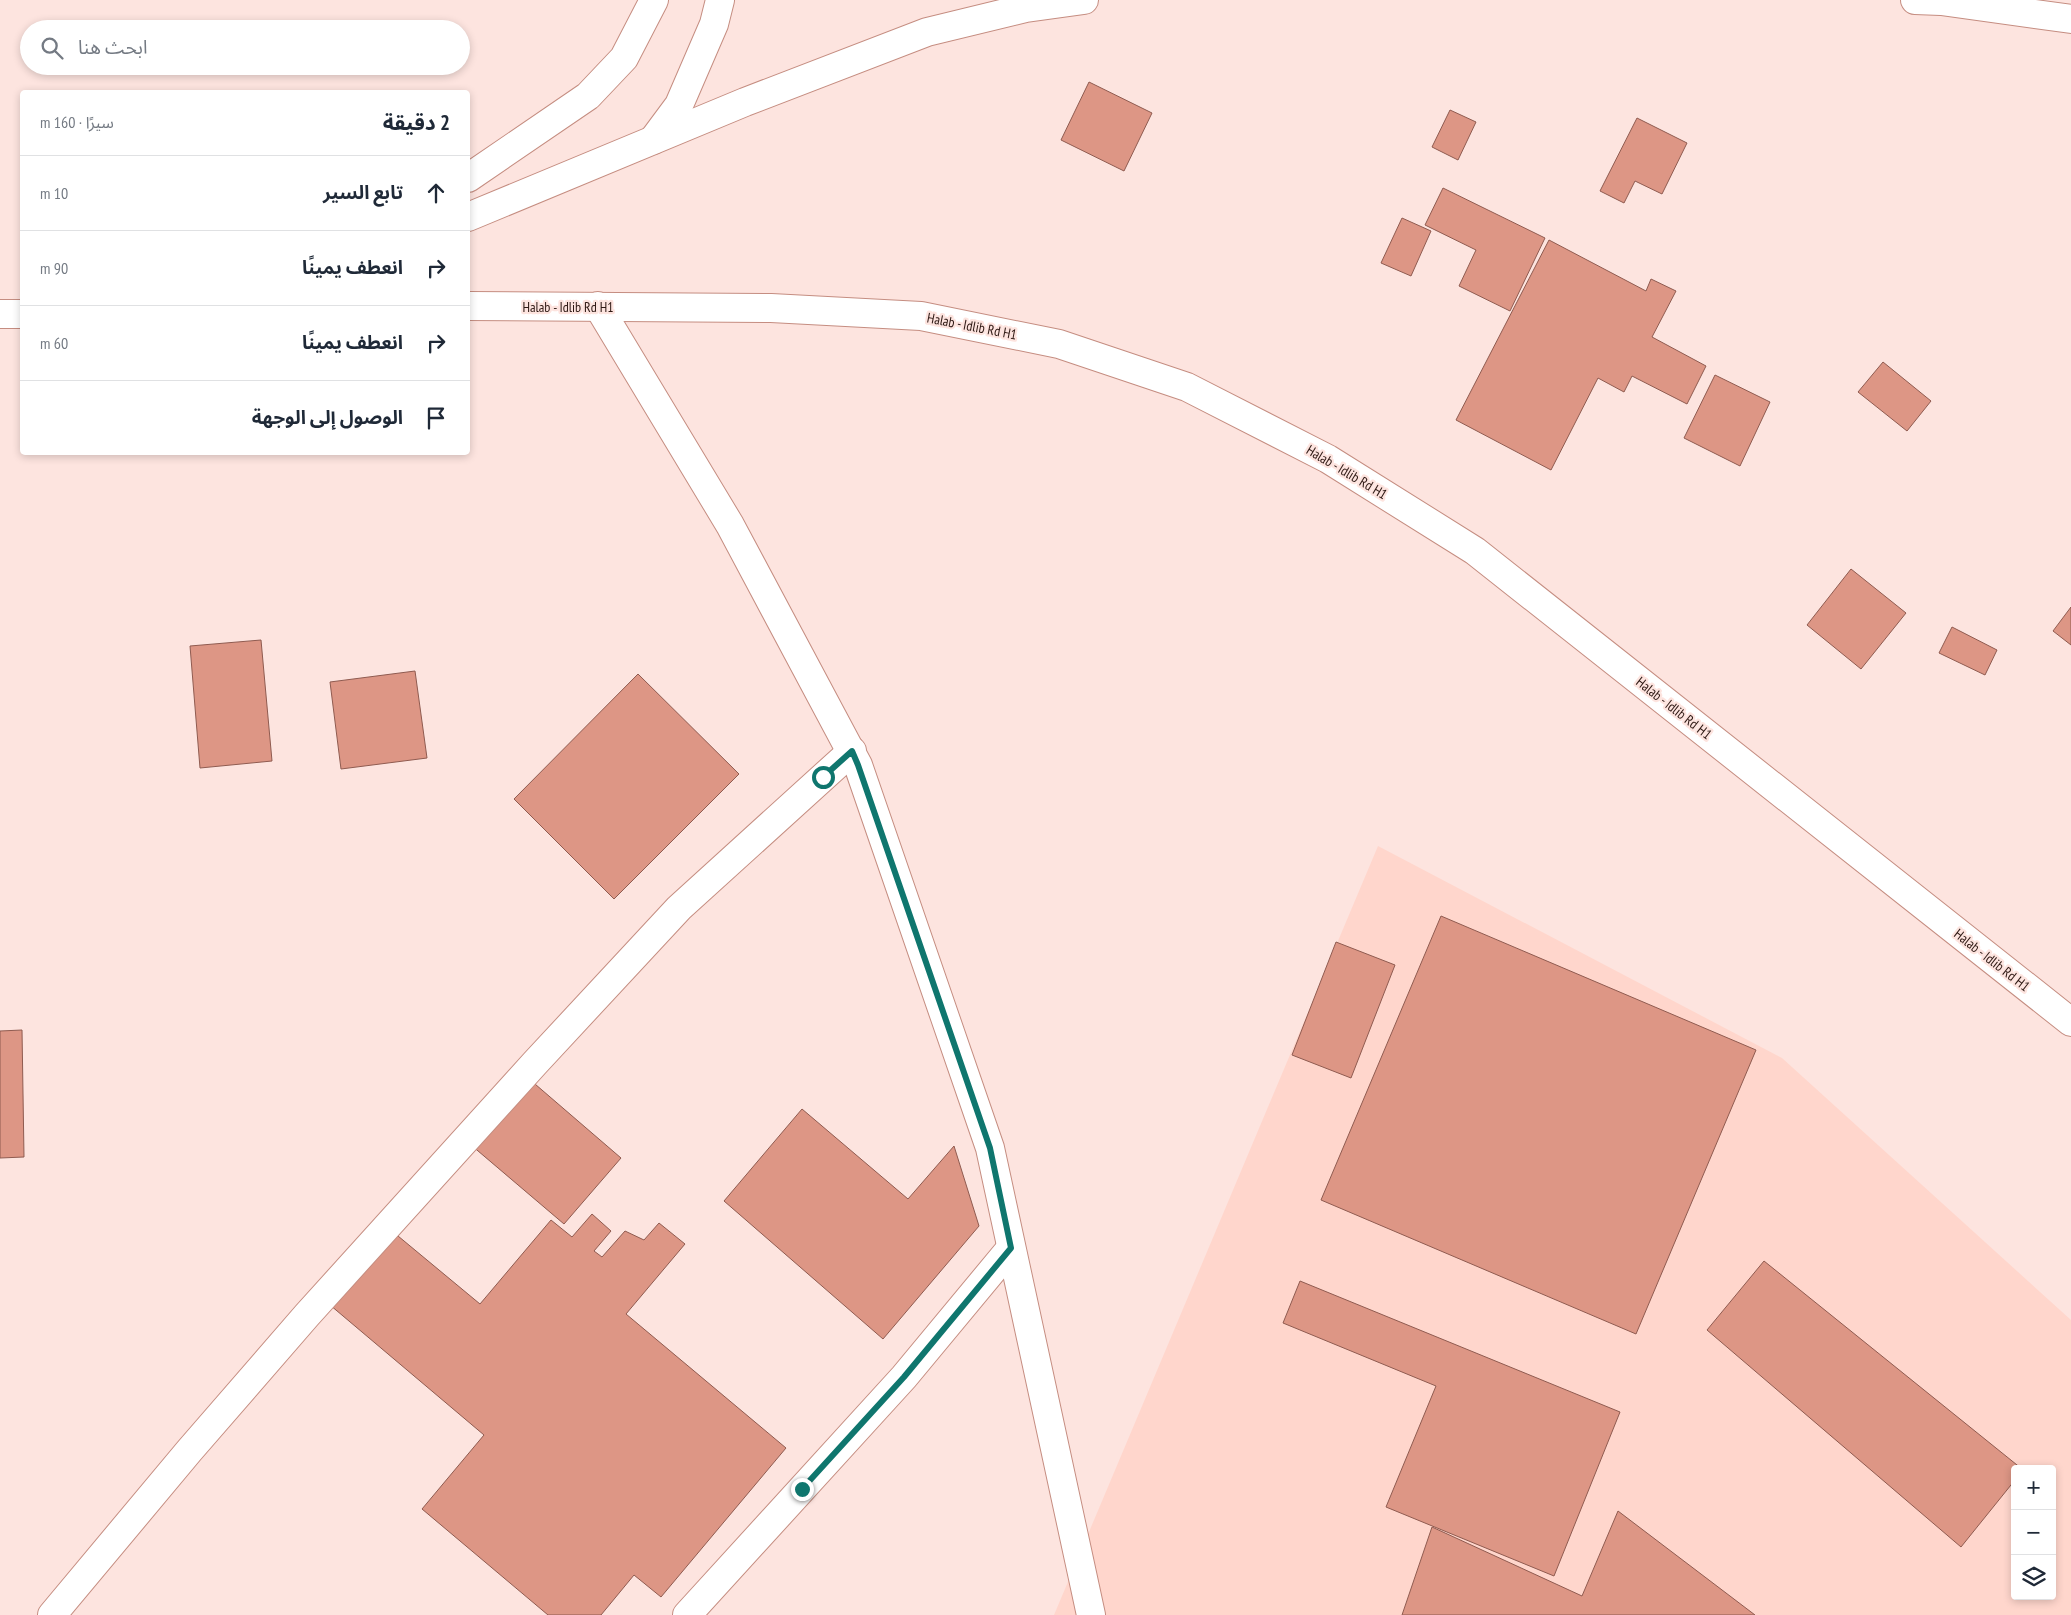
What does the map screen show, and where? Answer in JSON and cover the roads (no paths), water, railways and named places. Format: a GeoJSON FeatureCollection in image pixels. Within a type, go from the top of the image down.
{"type":"FeatureCollection","features":[{"type":"Feature","properties":{"kind":"main road"},"geometry":{"type":"LineString","coordinates":[[470,177],[588,96],[624,58],[654,0]]}},
{"type":"Feature","properties":{"kind":"main road"},"geometry":{"type":"LineString","coordinates":[[653,140],[679,105],[714,24],[720,0]]}},
{"type":"Feature","properties":{"kind":"main road"},"geometry":{"type":"LineString","coordinates":[[470,216],[653,140],[927,32],[1026,8],[1084,0]]}},
{"type":"Feature","properties":{"kind":"main road"},"geometry":{"type":"LineString","coordinates":[[1915,0],[1941,1],[2071,19]]}},
{"type":"Feature","properties":{"kind":"main road","name":"Halab - Idlib Rd H1"},"geometry":{"type":"LineString","coordinates":[[470,306],[771,308],[921,316],[1059,344],[1187,387],[1328,459],[1475,551],[2071,1022]]}},
{"type":"Feature","properties":{"kind":"main road"},"geometry":{"type":"LineString","coordinates":[[598,306],[730,525],[858,765],[990,1148],[1091,1615]]}},
{"type":"Feature","properties":{"kind":"main road"},"geometry":{"type":"LineString","coordinates":[[0,314],[20,314]]}},
{"type":"Feature","properties":{"kind":"main road"},"geometry":{"type":"LineString","coordinates":[[52,1615],[189,1451],[307,1315],[528,1069],[679,908],[852,751]]}},
{"type":"Feature","properties":{"kind":"main road"},"geometry":{"type":"LineString","coordinates":[[687,1615],[904,1377],[1011,1248]]}}]}
